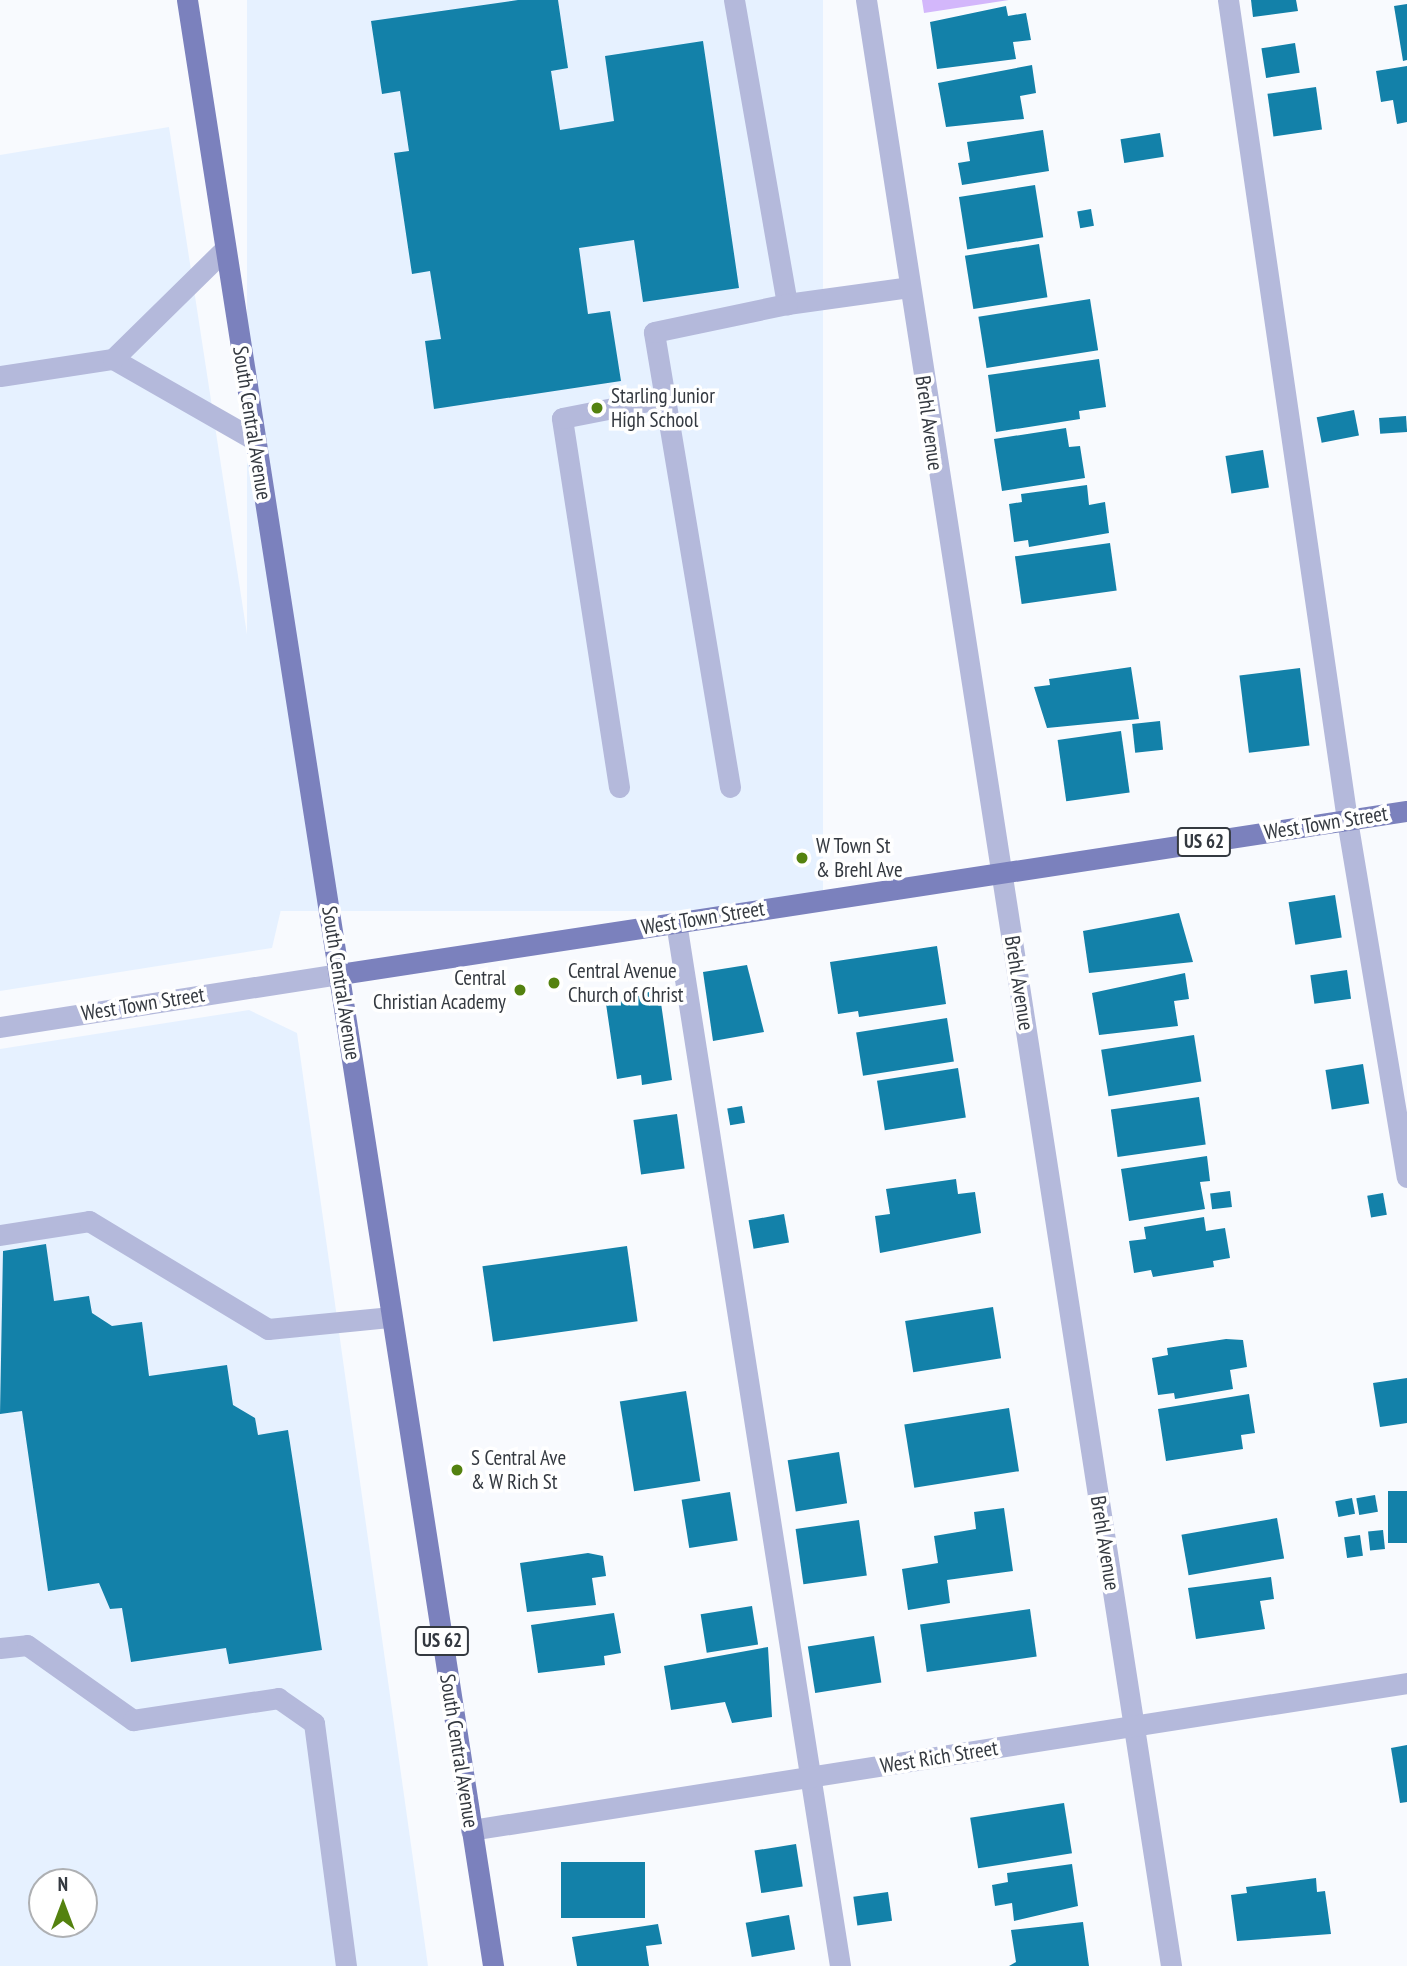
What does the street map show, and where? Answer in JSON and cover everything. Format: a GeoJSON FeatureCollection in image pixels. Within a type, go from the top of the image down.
{"type":"FeatureCollection","features":[{"type":"Feature","properties":{"kind":"main road","name":"South Central Avenue"},"geometry":{"type":"LineString","coordinates":[[187,0],[493,1966]]}},
{"type":"Feature","properties":{"kind":"main road","name":"West Town Street"},"geometry":{"type":"LineString","coordinates":[[340,974],[1407,811]]}},
{"type":"Feature","properties":{"kind":"street"},"geometry":{"type":"LineString","coordinates":[[734,0],[787,304]]}},
{"type":"Feature","properties":{"kind":"street","name":"Brehl Avenue"},"geometry":{"type":"LineString","coordinates":[[866,0],[1171,1966]]}},
{"type":"Feature","properties":{"kind":"street"},"geometry":{"type":"LineString","coordinates":[[1227,0],[1347,820],[1407,1177]]}},
{"type":"Feature","properties":{"kind":"street"},"geometry":{"type":"LineString","coordinates":[[0,376],[113,359],[225,249]]}},
{"type":"Feature","properties":{"kind":"street"},"geometry":{"type":"LineString","coordinates":[[730,787],[654,332],[787,304],[909,287]]}},
{"type":"Feature","properties":{"kind":"street"},"geometry":{"type":"LineString","coordinates":[[113,359],[255,440]]}},
{"type":"Feature","properties":{"kind":"street"},"geometry":{"type":"LineString","coordinates":[[619,787],[562,418],[664,398]]}},
{"type":"Feature","properties":{"kind":"street"},"geometry":{"type":"LineString","coordinates":[[676,922],[840,1966]]}},
{"type":"Feature","properties":{"kind":"street","name":"West Town Street"},"geometry":{"type":"LineString","coordinates":[[0,1027],[340,974]]}},
{"type":"Feature","properties":{"kind":"street"},"geometry":{"type":"LineString","coordinates":[[0,1235],[89,1221],[268,1329],[391,1317]]}},
{"type":"Feature","properties":{"kind":"street"},"geometry":{"type":"LineString","coordinates":[[0,1648],[27,1644],[133,1720],[278,1698],[314,1723],[346,1966]]}},
{"type":"Feature","properties":{"kind":"street","name":"West Rich Street"},"geometry":{"type":"LineString","coordinates":[[471,1830],[1407,1683]]}},
{"type":"Feature","properties":{"kind":"shaded area","name":"Starling Junior High School"},"geometry":{"type":"Polygon","coordinates":[[[247,0],[823,0],[823,911],[247,911],[247,0]]]}},
{"type":"Feature","properties":{"kind":"shaded area"},"geometry":{"type":"Polygon","coordinates":[[[922,0],[1009,0],[924,13],[922,0]]]}},
{"type":"Feature","properties":{"kind":"shaded area"},"geometry":{"type":"Polygon","coordinates":[[[169,127],[286,888],[272,948],[0,991],[0,155],[169,127]]]}},
{"type":"Feature","properties":{"kind":"shaded area"},"geometry":{"type":"Polygon","coordinates":[[[249,1010],[297,1033],[428,1966],[0,1966],[0,1049],[249,1010]]]}},
{"type":"Feature","properties":{"kind":"building"},"geometry":{"type":"Polygon","coordinates":[[[518,0],[558,0],[568,68],[551,71],[560,130],[614,121],[605,56],[703,41],[739,288],[643,302],[634,240],[579,248],[588,314],[610,311],[621,381],[434,409],[425,341],[441,339],[430,271],[412,274],[394,153],[409,151],[400,91],[382,94],[371,21],[518,0]]]}},
{"type":"Feature","properties":{"kind":"building"},"geometry":{"type":"Polygon","coordinates":[[[1251,0],[1296,0],[1298,11],[1253,17],[1251,0]]]}},
{"type":"Feature","properties":{"kind":"building"},"geometry":{"type":"Polygon","coordinates":[[[1407,4],[1407,60],[1403,61],[1394,6],[1407,4]]]}},
{"type":"Feature","properties":{"kind":"building"},"geometry":{"type":"Polygon","coordinates":[[[1006,6],[1008,16],[1026,13],[1031,40],[1013,42],[1016,59],[937,69],[930,22],[1006,6]]]}},
{"type":"Feature","properties":{"kind":"building"},"geometry":{"type":"Polygon","coordinates":[[[1295,43],[1300,73],[1266,78],[1261,48],[1295,43]]]}},
{"type":"Feature","properties":{"kind":"building"},"geometry":{"type":"Polygon","coordinates":[[[1032,65],[1036,93],[1020,96],[1024,119],[946,127],[938,83],[1032,65]]]}},
{"type":"Feature","properties":{"kind":"building"},"geometry":{"type":"Polygon","coordinates":[[[1407,66],[1407,122],[1397,124],[1393,100],[1381,102],[1376,71],[1407,66]]]}},
{"type":"Feature","properties":{"kind":"building"},"geometry":{"type":"Polygon","coordinates":[[[1316,87],[1322,130],[1273,136],[1267,94],[1316,87]]]}},
{"type":"Feature","properties":{"kind":"building"},"geometry":{"type":"Polygon","coordinates":[[[1043,130],[1049,171],[962,185],[958,163],[970,161],[967,142],[1043,130]]]}},
{"type":"Feature","properties":{"kind":"building"},"geometry":{"type":"Polygon","coordinates":[[[1160,133],[1164,157],[1124,163],[1120,139],[1160,133]]]}},
{"type":"Feature","properties":{"kind":"building"},"geometry":{"type":"Polygon","coordinates":[[[1035,185],[1043,237],[967,249],[959,197],[1035,185]]]}},
{"type":"Feature","properties":{"kind":"building"},"geometry":{"type":"Polygon","coordinates":[[[1091,209],[1094,226],[1080,228],[1077,211],[1091,209]]]}},
{"type":"Feature","properties":{"kind":"building"},"geometry":{"type":"Polygon","coordinates":[[[1039,244],[1047,297],[973,309],[965,256],[1039,244]]]}},
{"type":"Feature","properties":{"kind":"building"},"geometry":{"type":"Polygon","coordinates":[[[1090,299],[1098,350],[987,368],[978,317],[1090,299]]]}},
{"type":"Feature","properties":{"kind":"building"},"geometry":{"type":"Polygon","coordinates":[[[1099,359],[1106,407],[1079,411],[1080,419],[996,432],[988,375],[1099,359]]]}},
{"type":"Feature","properties":{"kind":"building"},"geometry":{"type":"Polygon","coordinates":[[[1354,410],[1359,436],[1322,443],[1317,417],[1354,410]]]}},
{"type":"Feature","properties":{"kind":"building"},"geometry":{"type":"Polygon","coordinates":[[[1406,416],[1407,432],[1380,434],[1379,418],[1406,416]]]}},
{"type":"Feature","properties":{"kind":"building"},"geometry":{"type":"Polygon","coordinates":[[[1066,428],[1069,447],[1080,446],[1085,478],[1002,491],[994,439],[1066,428]]]}},
{"type":"Feature","properties":{"kind":"building"},"geometry":{"type":"Polygon","coordinates":[[[1263,450],[1269,488],[1231,493],[1225,456],[1263,450]]]}},
{"type":"Feature","properties":{"kind":"building"},"geometry":{"type":"Polygon","coordinates":[[[1087,485],[1089,505],[1105,502],[1109,533],[1029,547],[1028,540],[1014,542],[1009,504],[1022,502],[1021,494],[1087,485]]]}},
{"type":"Feature","properties":{"kind":"building"},"geometry":{"type":"Polygon","coordinates":[[[1110,543],[1117,591],[1022,604],[1015,556],[1110,543]]]}},
{"type":"Feature","properties":{"kind":"building"},"geometry":{"type":"Polygon","coordinates":[[[1131,667],[1139,719],[1047,728],[1034,687],[1050,685],[1049,679],[1131,667]]]}},
{"type":"Feature","properties":{"kind":"building"},"geometry":{"type":"Polygon","coordinates":[[[1300,668],[1310,745],[1249,753],[1239,675],[1300,668]]]}},
{"type":"Feature","properties":{"kind":"building"},"geometry":{"type":"Polygon","coordinates":[[[1160,721],[1163,750],[1135,753],[1132,724],[1160,721]]]}},
{"type":"Feature","properties":{"kind":"building"},"geometry":{"type":"Polygon","coordinates":[[[1121,731],[1130,792],[1066,801],[1058,740],[1121,731]]]}},
{"type":"Feature","properties":{"kind":"building"},"geometry":{"type":"Polygon","coordinates":[[[1335,895],[1342,937],[1295,945],[1289,902],[1335,895]]]}},
{"type":"Feature","properties":{"kind":"building"},"geometry":{"type":"Polygon","coordinates":[[[1179,913],[1193,962],[1089,973],[1083,931],[1179,913]]]}},
{"type":"Feature","properties":{"kind":"building"},"geometry":{"type":"Polygon","coordinates":[[[937,946],[946,1004],[859,1017],[858,1011],[838,1014],[830,962],[937,946]]]}},
{"type":"Feature","properties":{"kind":"building"},"geometry":{"type":"Polygon","coordinates":[[[747,965],[764,1032],[713,1041],[703,972],[747,965]]]}},
{"type":"Feature","properties":{"kind":"building"},"geometry":{"type":"Polygon","coordinates":[[[1347,970],[1351,999],[1314,1004],[1310,975],[1347,970]]]}},
{"type":"Feature","properties":{"kind":"building"},"geometry":{"type":"Polygon","coordinates":[[[1185,973],[1189,999],[1174,1001],[1178,1026],[1099,1035],[1092,993],[1185,973]]]}},
{"type":"Feature","properties":{"kind":"building"},"geometry":{"type":"Polygon","coordinates":[[[659,989],[672,1080],[642,1085],[641,1075],[617,1079],[605,997],[659,989]]]}},
{"type":"Feature","properties":{"kind":"building"},"geometry":{"type":"Polygon","coordinates":[[[947,1018],[954,1061],[863,1076],[856,1032],[947,1018]]]}},
{"type":"Feature","properties":{"kind":"building"},"geometry":{"type":"Polygon","coordinates":[[[1194,1035],[1201,1081],[1109,1096],[1101,1050],[1194,1035]]]}},
{"type":"Feature","properties":{"kind":"building"},"geometry":{"type":"Polygon","coordinates":[[[1363,1064],[1369,1104],[1332,1109],[1325,1070],[1363,1064]]]}},
{"type":"Feature","properties":{"kind":"building"},"geometry":{"type":"Polygon","coordinates":[[[958,1068],[966,1117],[885,1130],[877,1081],[958,1068]]]}},
{"type":"Feature","properties":{"kind":"building"},"geometry":{"type":"Polygon","coordinates":[[[1199,1097],[1206,1145],[1118,1157],[1111,1109],[1199,1097]]]}},
{"type":"Feature","properties":{"kind":"building"},"geometry":{"type":"Polygon","coordinates":[[[742,1106],[745,1123],[730,1125],[727,1109],[742,1106]]]}},
{"type":"Feature","properties":{"kind":"building"},"geometry":{"type":"Polygon","coordinates":[[[677,1114],[685,1168],[641,1175],[633,1120],[677,1114]]]}},
{"type":"Feature","properties":{"kind":"building"},"geometry":{"type":"Polygon","coordinates":[[[1207,1156],[1210,1181],[1200,1182],[1205,1209],[1129,1221],[1121,1169],[1207,1156]]]}},
{"type":"Feature","properties":{"kind":"building"},"geometry":{"type":"Polygon","coordinates":[[[956,1179],[958,1194],[975,1192],[981,1233],[880,1253],[875,1216],[890,1214],[886,1189],[956,1179]]]}},
{"type":"Feature","properties":{"kind":"building"},"geometry":{"type":"Polygon","coordinates":[[[1230,1191],[1232,1207],[1212,1209],[1210,1193],[1230,1191]]]}},
{"type":"Feature","properties":{"kind":"building"},"geometry":{"type":"Polygon","coordinates":[[[1383,1193],[1387,1215],[1371,1217],[1367,1196],[1383,1193]]]}},
{"type":"Feature","properties":{"kind":"building"},"geometry":{"type":"Polygon","coordinates":[[[784,1214],[789,1243],[754,1249],[749,1220],[784,1214]]]}},
{"type":"Feature","properties":{"kind":"building"},"geometry":{"type":"Polygon","coordinates":[[[1204,1217],[1206,1231],[1225,1228],[1230,1258],[1213,1261],[1214,1267],[1153,1277],[1151,1270],[1134,1273],[1129,1241],[1146,1239],[1144,1227],[1204,1217]]]}},
{"type":"Feature","properties":{"kind":"building"},"geometry":{"type":"Polygon","coordinates":[[[46,1244],[54,1301],[89,1296],[92,1313],[112,1326],[142,1322],[149,1376],[227,1365],[233,1405],[255,1418],[258,1435],[288,1430],[322,1650],[229,1664],[226,1648],[131,1662],[122,1608],[110,1609],[99,1583],[48,1591],[22,1411],[0,1414],[3,1251],[46,1244]]]}},
{"type":"Feature","properties":{"kind":"building"},"geometry":{"type":"Polygon","coordinates":[[[627,1246],[638,1321],[493,1342],[482,1266],[627,1246]]]}},
{"type":"Feature","properties":{"kind":"building"},"geometry":{"type":"Polygon","coordinates":[[[993,1307],[1001,1358],[913,1372],[905,1321],[993,1307]]]}},
{"type":"Feature","properties":{"kind":"building"},"geometry":{"type":"Polygon","coordinates":[[[1226,1339],[1243,1340],[1247,1367],[1230,1370],[1233,1389],[1175,1399],[1174,1393],[1158,1395],[1152,1358],[1168,1355],[1167,1348],[1226,1339]]]}},
{"type":"Feature","properties":{"kind":"building"},"geometry":{"type":"Polygon","coordinates":[[[1407,1378],[1407,1423],[1380,1427],[1373,1383],[1407,1378]]]}},
{"type":"Feature","properties":{"kind":"building"},"geometry":{"type":"Polygon","coordinates":[[[686,1391],[700,1481],[634,1491],[620,1401],[686,1391]]]}},
{"type":"Feature","properties":{"kind":"building"},"geometry":{"type":"Polygon","coordinates":[[[1249,1394],[1255,1433],[1241,1435],[1243,1449],[1166,1461],[1158,1409],[1249,1394]]]}},
{"type":"Feature","properties":{"kind":"building"},"geometry":{"type":"Polygon","coordinates":[[[1009,1408],[1019,1471],[914,1488],[904,1425],[1009,1408]]]}},
{"type":"Feature","properties":{"kind":"building"},"geometry":{"type":"Polygon","coordinates":[[[839,1452],[847,1503],[796,1511],[788,1460],[839,1452]]]}},
{"type":"Feature","properties":{"kind":"building"},"geometry":{"type":"Polygon","coordinates":[[[1388,1491],[1407,1491],[1407,1543],[1388,1543],[1388,1491]]]}},
{"type":"Feature","properties":{"kind":"building"},"geometry":{"type":"Polygon","coordinates":[[[730,1492],[738,1540],[689,1548],[682,1500],[730,1492]]]}},
{"type":"Feature","properties":{"kind":"building"},"geometry":{"type":"Polygon","coordinates":[[[1375,1495],[1378,1512],[1359,1515],[1356,1498],[1375,1495]]]}},
{"type":"Feature","properties":{"kind":"building"},"geometry":{"type":"Polygon","coordinates":[[[1352,1498],[1355,1514],[1338,1517],[1335,1501],[1352,1498]]]}},
{"type":"Feature","properties":{"kind":"building"},"geometry":{"type":"Polygon","coordinates":[[[1004,1508],[1013,1571],[947,1580],[950,1603],[908,1610],[902,1569],[938,1563],[934,1536],[976,1529],[974,1512],[1004,1508]]]}},
{"type":"Feature","properties":{"kind":"building"},"geometry":{"type":"Polygon","coordinates":[[[1277,1518],[1284,1558],[1189,1575],[1181,1535],[1277,1518]]]}},
{"type":"Feature","properties":{"kind":"building"},"geometry":{"type":"Polygon","coordinates":[[[859,1520],[867,1575],[803,1584],[796,1529],[859,1520]]]}},
{"type":"Feature","properties":{"kind":"building"},"geometry":{"type":"Polygon","coordinates":[[[1383,1530],[1385,1549],[1370,1550],[1368,1532],[1383,1530]]]}},
{"type":"Feature","properties":{"kind":"building"},"geometry":{"type":"Polygon","coordinates":[[[1360,1535],[1363,1556],[1347,1558],[1344,1537],[1360,1535]]]}},
{"type":"Feature","properties":{"kind":"building"},"geometry":{"type":"Polygon","coordinates":[[[588,1553],[603,1556],[606,1576],[592,1578],[596,1605],[527,1612],[520,1563],[588,1553]]]}},
{"type":"Feature","properties":{"kind":"building"},"geometry":{"type":"Polygon","coordinates":[[[1271,1577],[1274,1599],[1260,1601],[1265,1629],[1196,1639],[1188,1588],[1271,1577]]]}},
{"type":"Feature","properties":{"kind":"building"},"geometry":{"type":"Polygon","coordinates":[[[752,1606],[758,1645],[707,1653],[701,1614],[752,1606]]]}},
{"type":"Feature","properties":{"kind":"building"},"geometry":{"type":"Polygon","coordinates":[[[1030,1609],[1037,1657],[927,1672],[920,1624],[1030,1609]]]}},
{"type":"Feature","properties":{"kind":"building"},"geometry":{"type":"Polygon","coordinates":[[[614,1613],[621,1653],[604,1656],[605,1665],[538,1673],[531,1625],[614,1613]]]}},
{"type":"Feature","properties":{"kind":"building"},"geometry":{"type":"Polygon","coordinates":[[[874,1636],[881,1682],[815,1693],[808,1646],[874,1636]]]}},
{"type":"Feature","properties":{"kind":"building"},"geometry":{"type":"Polygon","coordinates":[[[768,1647],[772,1717],[732,1723],[725,1702],[671,1710],[664,1666],[768,1647]]]}},
{"type":"Feature","properties":{"kind":"building"},"geometry":{"type":"Polygon","coordinates":[[[1407,1745],[1407,1802],[1400,1803],[1391,1748],[1407,1745]]]}},
{"type":"Feature","properties":{"kind":"building"},"geometry":{"type":"Polygon","coordinates":[[[1064,1803],[1072,1853],[978,1868],[970,1818],[1064,1803]]]}},
{"type":"Feature","properties":{"kind":"building"},"geometry":{"type":"Polygon","coordinates":[[[796,1844],[803,1886],[761,1893],[755,1851],[796,1844]]]}},
{"type":"Feature","properties":{"kind":"building"},"geometry":{"type":"Polygon","coordinates":[[[561,1862],[645,1862],[645,1918],[561,1918],[561,1862]]]}},
{"type":"Feature","properties":{"kind":"building"},"geometry":{"type":"Polygon","coordinates":[[[1072,1864],[1078,1906],[1014,1921],[1012,1903],[995,1906],[992,1885],[1008,1882],[1007,1873],[1072,1864]]]}},
{"type":"Feature","properties":{"kind":"building"},"geometry":{"type":"Polygon","coordinates":[[[1316,1878],[1317,1892],[1325,1891],[1331,1934],[1237,1941],[1231,1895],[1247,1893],[1246,1887],[1316,1878]]]}},
{"type":"Feature","properties":{"kind":"building"},"geometry":{"type":"Polygon","coordinates":[[[888,1892],[892,1921],[857,1926],[853,1897],[888,1892]]]}},
{"type":"Feature","properties":{"kind":"building"},"geometry":{"type":"Polygon","coordinates":[[[789,1915],[795,1949],[752,1957],[746,1923],[789,1915]]]}},
{"type":"Feature","properties":{"kind":"building"},"geometry":{"type":"Polygon","coordinates":[[[1083,1922],[1089,1966],[1009,1966],[1016,1962],[1011,1930],[1083,1922]]]}},
{"type":"Feature","properties":{"kind":"building"},"geometry":{"type":"Polygon","coordinates":[[[658,1924],[662,1944],[646,1946],[649,1966],[577,1966],[572,1937],[658,1924]]]}},
{"type":"Feature","properties":{"kind":"place","name":"Starling Junior High School"},"geometry":{"type":"Point","coordinates":[597,408]}},
{"type":"Feature","properties":{"kind":"place","name":"W Town St & Brehl Ave"},"geometry":{"type":"Point","coordinates":[802,858]}},
{"type":"Feature","properties":{"kind":"place","name":"Central Avenue Church of Christ"},"geometry":{"type":"Point","coordinates":[554,983]}},
{"type":"Feature","properties":{"kind":"place","name":"Central Christian Academy"},"geometry":{"type":"Point","coordinates":[520,990]}},
{"type":"Feature","properties":{"kind":"place","name":"S Central Ave & W Rich St"},"geometry":{"type":"Point","coordinates":[457,1470]}}]}
